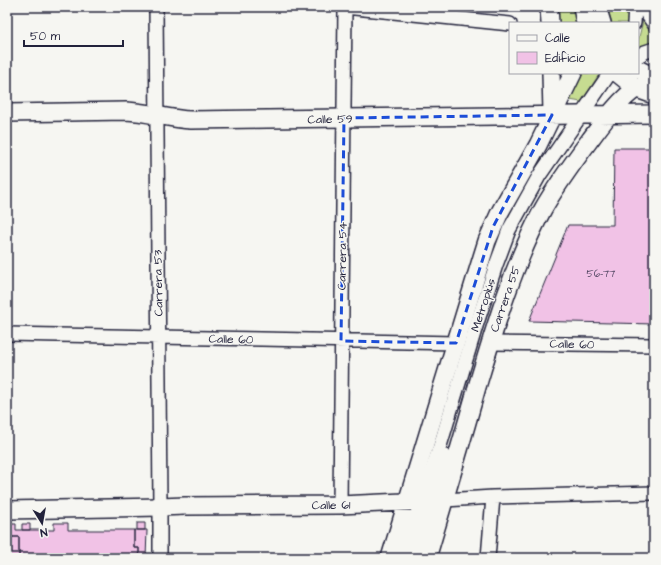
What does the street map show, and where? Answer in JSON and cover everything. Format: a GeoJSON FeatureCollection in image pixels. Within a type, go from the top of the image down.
{"type":"FeatureCollection","features":[{"type":"Feature","properties":{"kind":"main road"},"geometry":{"type":"LineString","coordinates":[[549,7],[550,22]]}},
{"type":"Feature","properties":{"kind":"main road"},"geometry":{"type":"LineString","coordinates":[[582,7],[586,22]]}},
{"type":"Feature","properties":{"kind":"main road"},"geometry":{"type":"LineString","coordinates":[[591,22],[596,7]]}},
{"type":"Feature","properties":{"kind":"main road"},"geometry":{"type":"LineString","coordinates":[[596,7],[602,22]]}},
{"type":"Feature","properties":{"kind":"main road"},"geometry":{"type":"LineString","coordinates":[[639,70],[654,77]]}},
{"type":"Feature","properties":{"kind":"main road"},"geometry":{"type":"LineString","coordinates":[[551,74],[552,116]]}},
{"type":"Feature","properties":{"kind":"main road","name":"Carrera 55"},"geometry":{"type":"LineString","coordinates":[[427,558],[426,501],[449,363],[482,256],[493,227],[538,145],[573,74]]}},
{"type":"Feature","properties":{"kind":"main road"},"geometry":{"type":"LineString","coordinates":[[617,74],[637,89],[654,95]]}},
{"type":"Feature","properties":{"kind":"main road","name":"Carrera 55"},"geometry":{"type":"LineString","coordinates":[[390,558],[426,501],[490,343],[518,263],[543,209],[556,187],[582,150],[610,114],[624,98],[645,84],[654,82]]}},
{"type":"Feature","properties":{"kind":"main road","name":"Calle 59"},"geometry":{"type":"LineString","coordinates":[[7,113],[126,111],[191,120],[654,114]]}},
{"type":"Feature","properties":{"kind":"main road","name":"Calle 61"},"geometry":{"type":"LineString","coordinates":[[7,510],[160,508],[185,506],[340,505],[426,501]]}},
{"type":"Feature","properties":{"kind":"street","name":"Carrera 53"},"geometry":{"type":"LineString","coordinates":[[156,7],[160,558]]}},
{"type":"Feature","properties":{"kind":"street"},"geometry":{"type":"LineString","coordinates":[[345,7],[509,24]]}},
{"type":"Feature","properties":{"kind":"street","name":"Carrera 54"},"geometry":{"type":"LineString","coordinates":[[340,505],[345,7]]}},
{"type":"Feature","properties":{"kind":"street"},"geometry":{"type":"LineString","coordinates":[[634,22],[635,7]]}},
{"type":"Feature","properties":{"kind":"street"},"geometry":{"type":"LineString","coordinates":[[644,7],[654,24]]}},
{"type":"Feature","properties":{"kind":"street"},"geometry":{"type":"LineString","coordinates":[[639,55],[654,49]]}},
{"type":"Feature","properties":{"kind":"street","name":"Metroplús"},"geometry":{"type":"LineString","coordinates":[[415,558],[426,501],[440,446],[477,323],[496,265],[510,230],[538,176],[615,74]]}},
{"type":"Feature","properties":{"kind":"street","name":"Calle 60"},"geometry":{"type":"LineString","coordinates":[[7,334],[456,343]]}},
{"type":"Feature","properties":{"kind":"street","name":"Calle 60"},"geometry":{"type":"LineString","coordinates":[[490,343],[654,345]]}},
{"type":"Feature","properties":{"kind":"street","name":"Calle 61"},"geometry":{"type":"LineString","coordinates":[[426,501],[493,497],[654,493]]}},
{"type":"Feature","properties":{"kind":"street"},"geometry":{"type":"LineString","coordinates":[[488,558],[493,497]]}},
{"type":"Feature","properties":{"kind":"street","name":"Metroplús"},"geometry":{"type":"LineString","coordinates":[[402,558],[426,501]]}},
{"type":"Feature","properties":{"kind":"highlighted area"},"geometry":{"type":"Polygon","coordinates":[[[552,115],[493,227],[456,343],[341,341],[344,118],[552,115]]]}},
{"type":"Feature","properties":{"kind":"green space"},"geometry":{"type":"Polygon","coordinates":[[[556,7],[577,7],[580,22],[556,22],[556,7]]]}},
{"type":"Feature","properties":{"kind":"green space"},"geometry":{"type":"Polygon","coordinates":[[[608,7],[630,7],[628,22],[612,22],[608,7]]]}},
{"type":"Feature","properties":{"kind":"green space"},"geometry":{"type":"Polygon","coordinates":[[[643,21],[654,33],[654,43],[639,47],[639,37],[643,21]]]}},
{"type":"Feature","properties":{"kind":"green space"},"geometry":{"type":"Polygon","coordinates":[[[582,74],[599,74],[581,102],[570,100],[582,74]]]}},
{"type":"Feature","properties":{"kind":"building"},"geometry":{"type":"Polygon","coordinates":[[[614,148],[654,148],[654,324],[529,321],[568,225],[613,225],[614,148]]]}},
{"type":"Feature","properties":{"kind":"building"},"geometry":{"type":"Polygon","coordinates":[[[54,523],[68,523],[68,530],[134,530],[134,548],[139,548],[139,558],[19,558],[19,537],[7,537],[7,524],[16,524],[16,530],[54,530],[54,523]]]}},
{"type":"Feature","properties":{"kind":"building"},"geometry":{"type":"Polygon","coordinates":[[[137,523],[145,523],[145,530],[137,530],[137,523]]]}},
{"type":"Feature","properties":{"kind":"building"},"geometry":{"type":"Polygon","coordinates":[[[22,524],[30,524],[30,530],[22,530],[22,524]]]}},
{"type":"Feature","properties":{"kind":"building"},"geometry":{"type":"Polygon","coordinates":[[[134,530],[147,530],[146,558],[139,558],[139,548],[134,548],[134,530]]]}},
{"type":"Feature","properties":{"kind":"building"},"geometry":{"type":"Polygon","coordinates":[[[7,537],[19,537],[19,558],[7,558],[7,537]]]}}]}
